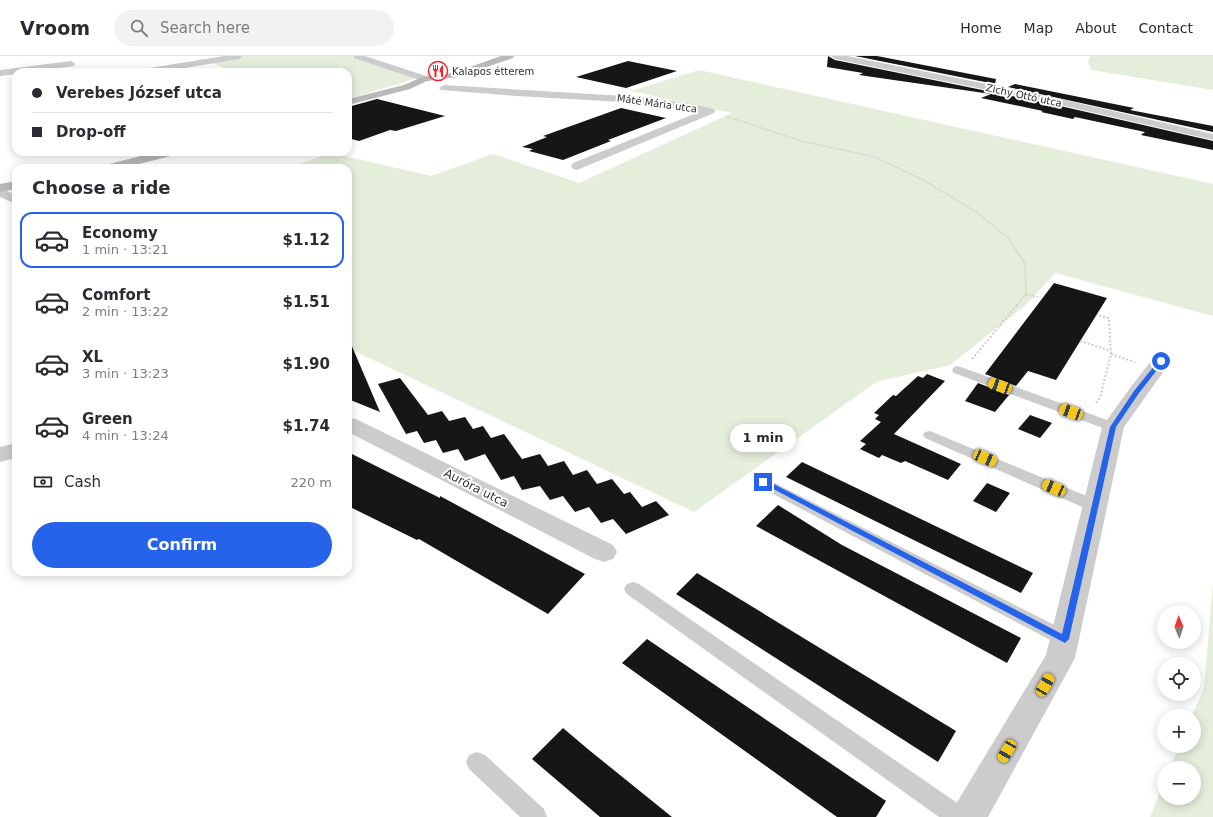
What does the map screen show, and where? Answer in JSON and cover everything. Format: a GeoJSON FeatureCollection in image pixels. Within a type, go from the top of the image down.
{"type":"FeatureCollection","features":[{"type":"Feature","properties":{"kind":"street"},"geometry":{"type":"LineString","coordinates":[[53,68],[74,66],[61,56]]}},
{"type":"Feature","properties":{"kind":"street"},"geometry":{"type":"LineString","coordinates":[[168,68],[239,56]]}},
{"type":"Feature","properties":{"kind":"street"},"geometry":{"type":"LineString","coordinates":[[357,56],[427,84],[444,88],[456,86],[465,76],[487,63]]}},
{"type":"Feature","properties":{"kind":"street"},"geometry":{"type":"LineString","coordinates":[[427,84],[510,56]]}},
{"type":"Feature","properties":{"kind":"street","name":"Zichy Ottó utca"},"geometry":{"type":"LineString","coordinates":[[835,56],[1056,101],[1213,137]]}},
{"type":"Feature","properties":{"kind":"street"},"geometry":{"type":"LineString","coordinates":[[204,62],[218,68]]}},
{"type":"Feature","properties":{"kind":"street"},"geometry":{"type":"LineString","coordinates":[[0,73],[12,72]]}},
{"type":"Feature","properties":{"kind":"street"},"geometry":{"type":"LineString","coordinates":[[352,101],[452,78],[460,82]]}},
{"type":"Feature","properties":{"kind":"street","name":"Máté Mária utca"},"geometry":{"type":"LineString","coordinates":[[460,82],[507,93]]}},
{"type":"Feature","properties":{"kind":"street","name":"Máté Mária utca"},"geometry":{"type":"LineString","coordinates":[[444,88],[507,93],[620,97],[684,105],[710,111]]}},
{"type":"Feature","properties":{"kind":"street","name":"Máté Mária utca"},"geometry":{"type":"LineString","coordinates":[[577,166],[710,111]]}},
{"type":"Feature","properties":{"kind":"street"},"geometry":{"type":"LineString","coordinates":[[125,164],[156,156]]}},
{"type":"Feature","properties":{"kind":"street"},"geometry":{"type":"LineString","coordinates":[[0,188],[12,186]]}},
{"type":"Feature","properties":{"kind":"street"},"geometry":{"type":"LineString","coordinates":[[0,192],[12,198]]}},
{"type":"Feature","properties":{"kind":"street"},"geometry":{"type":"LineString","coordinates":[[969,817],[1060,658],[1113,427],[1161,361]]}},
{"type":"Feature","properties":{"kind":"street","name":"Auróra utca"},"geometry":{"type":"LineString","coordinates":[[352,426],[604,552]]}},
{"type":"Feature","properties":{"kind":"street"},"geometry":{"type":"LineString","coordinates":[[0,455],[12,451]]}},
{"type":"Feature","properties":{"kind":"lane"},"geometry":{"type":"LineString","coordinates":[[963,367],[1113,427]]}},
{"type":"Feature","properties":{"kind":"lane"},"geometry":{"type":"LineString","coordinates":[[930,435],[1095,506]]}},
{"type":"Feature","properties":{"kind":"lane"},"geometry":{"type":"LineString","coordinates":[[763,482],[1065,639]]}},
{"type":"Feature","properties":{"kind":"lane"},"geometry":{"type":"LineString","coordinates":[[633,588],[958,817]]}},
{"type":"Feature","properties":{"kind":"lane"},"geometry":{"type":"LineString","coordinates":[[477,762],[536,817]]}},
{"type":"Feature","properties":{"kind":"path"},"geometry":{"type":"LineString","coordinates":[[710,111],[801,141],[843,148],[874,157],[925,181],[978,214],[1008,238],[1025,264],[1026,294],[963,367]]}},
{"type":"Feature","properties":{"kind":"path"},"geometry":{"type":"LineString","coordinates":[[1026,294],[1042,298]]}},
{"type":"Feature","properties":{"kind":"path"},"geometry":{"type":"LineString","coordinates":[[1097,315],[1109,318],[1111,351],[1100,398]]}},
{"type":"Feature","properties":{"kind":"path"},"geometry":{"type":"LineString","coordinates":[[1080,341],[1111,351]]}},
{"type":"Feature","properties":{"kind":"green space"},"geometry":{"type":"Polygon","coordinates":[[[245,56],[351,56],[417,78],[352,98],[352,68],[224,68],[210,62],[245,56]]]}},
{"type":"Feature","properties":{"kind":"green space"},"geometry":{"type":"Polygon","coordinates":[[[1091,56],[1213,56],[1213,90],[1091,70],[1088,61],[1091,56]]]}},
{"type":"Feature","properties":{"kind":"green space"},"geometry":{"type":"Polygon","coordinates":[[[699,70],[1213,184],[1213,316],[1055,273],[1027,304],[950,365],[876,382],[694,512],[352,350],[352,164],[299,164],[323,156],[345,156],[431,176],[493,154],[579,183],[732,113],[631,91],[699,70]]]}},
{"type":"Feature","properties":{"kind":"green space"},"geometry":{"type":"Polygon","coordinates":[[[1213,582],[1213,817],[1150,817],[1157,800],[1157,805],[1201,805],[1201,761],[1173,761],[1176,753],[1201,753],[1201,709],[1195,709],[1198,701],[1201,701],[1201,695],[1204,688],[1213,582]]]}},
{"type":"Feature","properties":{"kind":"building"},"geometry":{"type":"Polygon","coordinates":[[[828,56],[835,60],[1056,105],[1213,141],[1213,150],[1141,135],[1145,132],[1075,117],[1073,119],[981,98],[991,94],[859,75],[863,73],[827,67],[828,56]]]}},
{"type":"Feature","properties":{"kind":"building"},"geometry":{"type":"Polygon","coordinates":[[[855,56],[877,56],[996,79],[995,84],[855,56]]]}},
{"type":"Feature","properties":{"kind":"building"},"geometry":{"type":"Polygon","coordinates":[[[628,61],[677,71],[626,88],[576,77],[628,61]]]}},
{"type":"Feature","properties":{"kind":"building"},"geometry":{"type":"Polygon","coordinates":[[[1015,84],[1134,108],[1130,110],[1213,126],[1213,132],[1008,87],[1015,84]]]}},
{"type":"Feature","properties":{"kind":"building"},"geometry":{"type":"Polygon","coordinates":[[[377,99],[445,116],[396,131],[390,130],[359,141],[352,139],[352,106],[377,99]]]}},
{"type":"Feature","properties":{"kind":"building"},"geometry":{"type":"Polygon","coordinates":[[[621,108],[666,118],[608,140],[611,141],[563,160],[529,151],[533,149],[522,147],[547,137],[543,136],[621,108]]]}},
{"type":"Feature","properties":{"kind":"building"},"geometry":{"type":"Polygon","coordinates":[[[1054,283],[1107,298],[1056,380],[1028,371],[1016,386],[985,374],[1054,283]]]}},
{"type":"Feature","properties":{"kind":"building"},"geometry":{"type":"Polygon","coordinates":[[[352,346],[380,412],[352,401],[352,346]]]}},
{"type":"Feature","properties":{"kind":"building"},"geometry":{"type":"Polygon","coordinates":[[[927,374],[945,381],[894,434],[961,464],[948,480],[905,461],[901,463],[882,455],[879,458],[860,449],[866,444],[860,441],[881,422],[875,419],[879,415],[874,413],[893,395],[896,396],[918,376],[923,378],[927,374]]]}},
{"type":"Feature","properties":{"kind":"building"},"geometry":{"type":"Polygon","coordinates":[[[400,378],[428,415],[442,411],[449,421],[465,417],[473,429],[483,426],[491,438],[504,434],[522,459],[540,454],[548,466],[564,461],[573,475],[587,470],[597,484],[612,479],[624,494],[630,492],[642,507],[656,501],[669,515],[626,534],[613,519],[601,523],[589,507],[575,512],[563,496],[550,500],[540,486],[522,490],[514,476],[501,480],[485,454],[465,461],[458,449],[443,453],[436,440],[424,443],[417,431],[406,434],[378,384],[400,378]]]}},
{"type":"Feature","properties":{"kind":"building"},"geometry":{"type":"Polygon","coordinates":[[[978,383],[1009,395],[995,412],[965,401],[978,383]]]}},
{"type":"Feature","properties":{"kind":"building"},"geometry":{"type":"Polygon","coordinates":[[[1030,415],[1052,423],[1040,438],[1018,429],[1030,415]]]}},
{"type":"Feature","properties":{"kind":"building"},"geometry":{"type":"Polygon","coordinates":[[[352,454],[440,498],[440,496],[585,574],[548,614],[419,539],[417,540],[352,508],[352,454]]]}},
{"type":"Feature","properties":{"kind":"building"},"geometry":{"type":"Polygon","coordinates":[[[802,462],[1033,573],[1021,593],[786,477],[802,462]]]}},
{"type":"Feature","properties":{"kind":"building"},"geometry":{"type":"Polygon","coordinates":[[[987,483],[1010,493],[996,512],[973,501],[987,483]]]}},
{"type":"Feature","properties":{"kind":"building"},"geometry":{"type":"Polygon","coordinates":[[[778,505],[842,545],[1021,638],[1007,663],[756,526],[778,505]]]}},
{"type":"Feature","properties":{"kind":"building"},"geometry":{"type":"Polygon","coordinates":[[[697,573],[956,731],[938,762],[676,594],[697,573]]]}},
{"type":"Feature","properties":{"kind":"building"},"geometry":{"type":"Polygon","coordinates":[[[647,639],[886,801],[876,817],[837,817],[622,663],[647,639]]]}},
{"type":"Feature","properties":{"kind":"building"},"geometry":{"type":"Polygon","coordinates":[[[563,728],[672,817],[600,817],[532,759],[563,728]]]}},
{"type":"Feature","properties":{"kind":"place","name":"Kalapos étterem"},"geometry":{"type":"Point","coordinates":[438,71]}},
{"type":"Feature","properties":{"kind":"route"},"geometry":{"type":"LineString","coordinates":[[763,482],[1065,639],[1113,427],[1161,361]]}}]}
